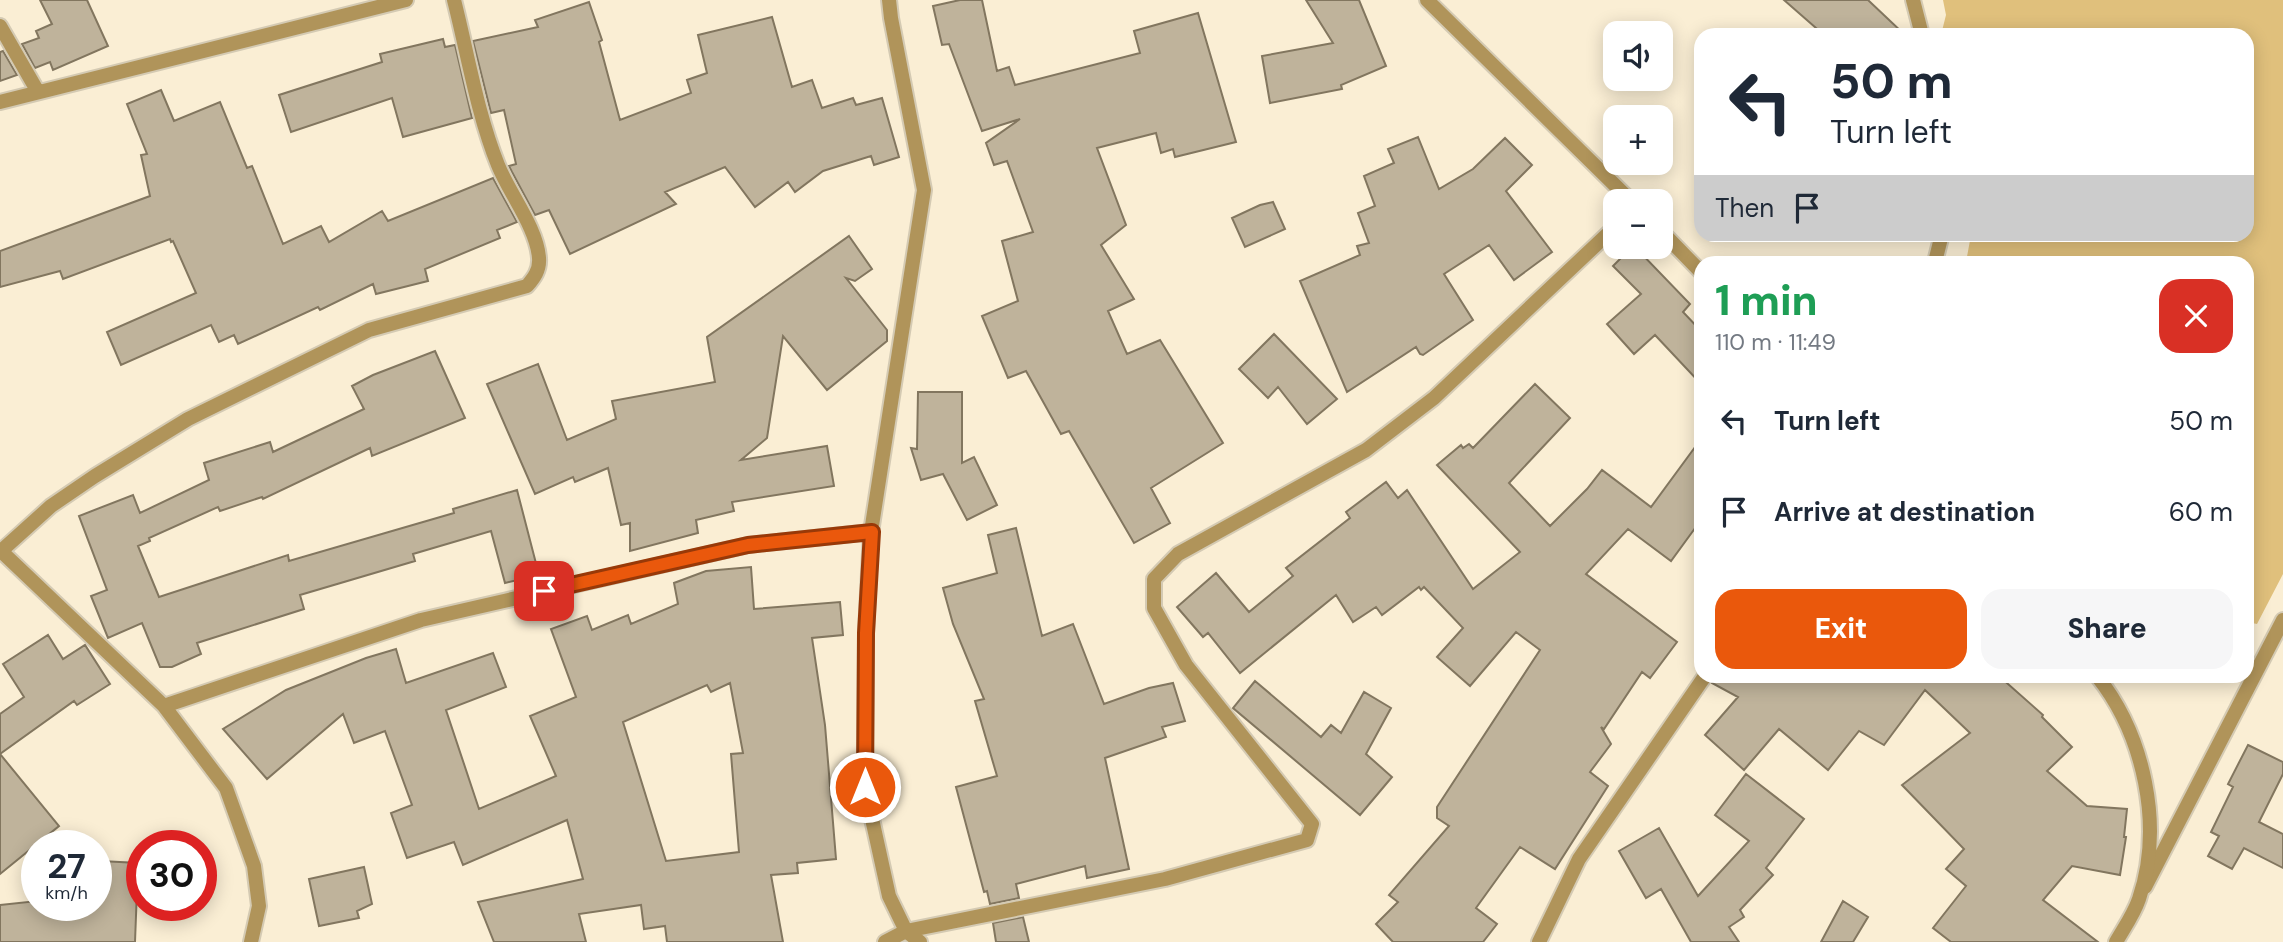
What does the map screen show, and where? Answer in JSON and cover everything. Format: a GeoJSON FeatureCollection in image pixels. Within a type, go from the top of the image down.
{"type":"FeatureCollection","features":[{"type":"Feature","properties":{"kind":"street"},"geometry":{"type":"LineString","coordinates":[[0,102],[407,0]]}},
{"type":"Feature","properties":{"kind":"street"},"geometry":{"type":"LineString","coordinates":[[251,942],[259,906],[254,866],[226,788],[164,706],[0,551],[51,506],[188,419],[369,330],[527,286],[536,276],[539,260],[536,243],[499,166],[486,129],[454,0]]}},
{"type":"Feature","properties":{"kind":"street"},"geometry":{"type":"LineString","coordinates":[[889,0],[924,190],[872,532],[866,633],[865,787],[889,896],[906,931],[920,942]]}},
{"type":"Feature","properties":{"kind":"street"},"geometry":{"type":"LineString","coordinates":[[1427,0],[1619,189]]}},
{"type":"Feature","properties":{"kind":"street"},"geometry":{"type":"LineString","coordinates":[[1913,0],[1920,28]]}},
{"type":"Feature","properties":{"kind":"street"},"geometry":{"type":"LineString","coordinates":[[0,26],[38,92]]}},
{"type":"Feature","properties":{"kind":"street"},"geometry":{"type":"LineString","coordinates":[[885,942],[906,931],[1165,880],[1307,840],[1312,824],[1186,665],[1154,608],[1154,579],[1178,554],[1366,450],[1434,398],[1603,238]]}},
{"type":"Feature","properties":{"kind":"street"},"geometry":{"type":"LineString","coordinates":[[1673,243],[1694,265]]}},
{"type":"Feature","properties":{"kind":"street"},"geometry":{"type":"LineString","coordinates":[[164,706],[421,620],[748,545],[872,532]]}},
{"type":"Feature","properties":{"kind":"street"},"geometry":{"type":"LineString","coordinates":[[2254,676],[2283,620]]}},
{"type":"Feature","properties":{"kind":"street"},"geometry":{"type":"LineString","coordinates":[[1539,942],[1579,859],[1700,683]]}},
{"type":"Feature","properties":{"kind":"street"},"geometry":{"type":"LineString","coordinates":[[2102,683],[2130,732],[2144,774],[2148,857],[2138,900]]}},
{"type":"Feature","properties":{"kind":"street"},"geometry":{"type":"LineString","coordinates":[[2116,942],[2250,683]]}},
{"type":"Feature","properties":{"kind":"shaded area"},"geometry":{"type":"Polygon","coordinates":[[[1943,0],[2283,0],[2283,574],[2257,624],[2254,623],[2254,256],[1967,256],[1970,242],[2254,242],[2254,28],[1943,28],[1946,15],[1943,0]]]}},
{"type":"Feature","properties":{"kind":"building"},"geometry":{"type":"Polygon","coordinates":[[[40,0],[87,0],[108,46],[53,70],[50,62],[35,68],[22,44],[39,38],[36,31],[52,24],[40,0]]]}},
{"type":"Feature","properties":{"kind":"building"},"geometry":{"type":"Polygon","coordinates":[[[960,0],[982,0],[997,71],[1009,67],[1015,85],[1140,53],[1134,31],[1198,13],[1236,142],[1175,157],[1173,149],[1161,153],[1156,133],[1097,148],[1126,225],[1101,245],[1134,299],[1108,311],[1127,354],[1160,340],[1223,443],[1151,488],[1170,523],[1134,543],[1069,431],[1061,434],[1026,371],[1008,378],[982,316],[1018,301],[1002,241],[1033,232],[1007,161],[994,165],[986,143],[1020,119],[982,131],[949,44],[942,45],[933,6],[960,0]]]}},
{"type":"Feature","properties":{"kind":"building"},"geometry":{"type":"Polygon","coordinates":[[[1306,0],[1359,0],[1386,66],[1341,85],[1342,89],[1270,103],[1262,56],[1333,43],[1306,0]]]}},
{"type":"Feature","properties":{"kind":"building"},"geometry":{"type":"Polygon","coordinates":[[[1784,0],[1868,0],[1898,28],[1816,28],[1784,0]]]}},
{"type":"Feature","properties":{"kind":"building"},"geometry":{"type":"Polygon","coordinates":[[[589,2],[602,40],[599,42],[620,120],[691,93],[687,80],[707,73],[698,35],[772,17],[792,87],[812,80],[822,108],[853,98],[856,105],[882,98],[899,157],[874,165],[871,156],[823,171],[795,192],[788,182],[755,207],[725,167],[665,192],[676,204],[570,254],[549,210],[535,215],[509,166],[516,164],[504,110],[491,113],[473,41],[538,27],[535,20],[589,2]]]}},
{"type":"Feature","properties":{"kind":"building"},"geometry":{"type":"Polygon","coordinates":[[[443,39],[445,47],[455,45],[472,118],[403,137],[392,98],[291,132],[279,95],[382,62],[380,54],[443,39]]]}},
{"type":"Feature","properties":{"kind":"building"},"geometry":{"type":"Polygon","coordinates":[[[3,51],[17,75],[0,81],[0,52],[3,51]]]}},
{"type":"Feature","properties":{"kind":"building"},"geometry":{"type":"Polygon","coordinates":[[[161,90],[174,121],[220,102],[247,168],[252,166],[283,244],[321,226],[329,242],[382,211],[388,221],[493,178],[517,222],[497,230],[500,238],[425,269],[428,281],[376,294],[373,284],[320,310],[318,307],[238,344],[234,335],[219,342],[211,325],[121,365],[107,332],[196,293],[173,241],[170,239],[63,279],[60,271],[0,287],[0,251],[150,196],[141,155],[147,154],[127,104],[161,90]]]}},
{"type":"Feature","properties":{"kind":"building"},"geometry":{"type":"Polygon","coordinates":[[[1418,137],[1439,189],[1473,169],[1505,138],[1532,165],[1506,191],[1552,252],[1514,280],[1489,245],[1444,274],[1473,320],[1423,355],[1416,347],[1347,392],[1300,281],[1360,255],[1357,246],[1369,243],[1358,213],[1375,206],[1364,176],[1394,163],[1388,149],[1418,137]]]}},
{"type":"Feature","properties":{"kind":"building"},"geometry":{"type":"Polygon","coordinates":[[[1273,202],[1285,229],[1245,247],[1232,218],[1273,202]]]}},
{"type":"Feature","properties":{"kind":"building"},"geometry":{"type":"Polygon","coordinates":[[[849,236],[872,269],[855,281],[846,278],[887,330],[887,341],[827,390],[783,336],[767,438],[741,460],[827,446],[834,486],[732,502],[734,511],[696,520],[698,533],[630,551],[630,523],[621,525],[608,468],[575,482],[573,477],[535,494],[487,384],[538,364],[567,440],[616,419],[612,401],[715,382],[707,337],[849,236]]]}},
{"type":"Feature","properties":{"kind":"building"},"geometry":{"type":"Polygon","coordinates":[[[1620,259],[1647,259],[1690,304],[1683,312],[1694,324],[1694,377],[1655,335],[1634,354],[1607,324],[1641,294],[1613,266],[1620,259]]]}},
{"type":"Feature","properties":{"kind":"building"},"geometry":{"type":"Polygon","coordinates":[[[1274,334],[1337,399],[1307,424],[1278,387],[1268,398],[1239,369],[1274,334]]]}},
{"type":"Feature","properties":{"kind":"building"},"geometry":{"type":"Polygon","coordinates":[[[435,351],[465,418],[372,456],[370,448],[263,499],[262,497],[220,511],[218,507],[149,538],[150,541],[138,546],[159,597],[288,555],[289,561],[454,513],[453,509],[517,490],[539,575],[505,583],[491,531],[413,554],[415,561],[300,595],[304,609],[197,643],[201,654],[172,667],[160,667],[142,623],[108,638],[91,596],[107,590],[79,516],[133,495],[140,513],[209,480],[204,463],[270,442],[273,452],[364,409],[352,386],[435,351]]]}},
{"type":"Feature","properties":{"kind":"building"},"geometry":{"type":"Polygon","coordinates":[[[1535,384],[1570,418],[1509,483],[1550,526],[1602,470],[1651,507],[1694,449],[1694,530],[1671,561],[1628,529],[1586,574],[1677,642],[1650,678],[1642,672],[1604,729],[1601,727],[1611,744],[1590,772],[1608,786],[1555,869],[1520,847],[1476,908],[1497,924],[1483,942],[1393,942],[1376,924],[1398,902],[1389,895],[1449,826],[1437,818],[1437,807],[1540,650],[1516,632],[1470,686],[1437,657],[1463,628],[1424,587],[1421,590],[1419,587],[1382,615],[1376,607],[1353,622],[1336,595],[1240,673],[1208,633],[1203,637],[1177,607],[1216,573],[1249,612],[1293,576],[1286,568],[1350,518],[1346,512],[1386,482],[1398,498],[1407,490],[1473,589],[1520,552],[1437,465],[1461,445],[1463,448],[1469,444],[1473,448],[1535,384]]]}},
{"type":"Feature","properties":{"kind":"building"},"geometry":{"type":"Polygon","coordinates":[[[918,392],[962,392],[962,463],[974,457],[997,505],[967,520],[943,474],[921,480],[911,448],[917,449],[918,392]]]}},
{"type":"Feature","properties":{"kind":"building"},"geometry":{"type":"Polygon","coordinates":[[[1016,528],[1042,636],[1073,624],[1104,704],[1149,688],[1173,683],[1185,721],[1162,727],[1166,737],[1105,758],[1129,869],[1087,878],[1085,866],[1016,884],[1019,898],[990,904],[987,891],[984,892],[956,787],[997,776],[975,701],[984,699],[953,624],[943,588],[997,573],[988,535],[1016,528]]]}},
{"type":"Feature","properties":{"kind":"building"},"geometry":{"type":"Polygon","coordinates":[[[751,567],[754,609],[840,602],[843,635],[812,638],[825,725],[836,859],[797,863],[798,873],[771,875],[783,942],[667,942],[665,926],[644,929],[641,905],[579,914],[586,942],[494,942],[478,902],[583,879],[567,820],[463,865],[454,842],[407,858],[391,813],[412,805],[385,731],[354,743],[343,714],[267,779],[223,729],[286,690],[396,649],[406,683],[493,653],[506,687],[446,710],[479,809],[556,776],[530,716],[576,697],[551,629],[587,616],[592,630],[628,615],[631,624],[678,604],[674,583],[706,571],[751,567]],[[730,683],[711,692],[707,685],[623,722],[666,861],[739,852],[731,754],[743,753],[730,683]]]}},
{"type":"Feature","properties":{"kind":"building"},"geometry":{"type":"Polygon","coordinates":[[[48,635],[63,659],[85,645],[110,684],[77,705],[74,701],[0,754],[0,714],[24,697],[3,664],[48,635]]]}},
{"type":"Feature","properties":{"kind":"building"},"geometry":{"type":"Polygon","coordinates":[[[1255,681],[1321,737],[1331,725],[1341,733],[1364,692],[1391,708],[1366,754],[1392,777],[1360,815],[1233,708],[1255,681]]]}},
{"type":"Feature","properties":{"kind":"building"},"geometry":{"type":"Polygon","coordinates":[[[1712,683],[2007,683],[2043,715],[2072,747],[2047,771],[2087,806],[2127,809],[2120,875],[2072,866],[2043,900],[2098,942],[1951,942],[1933,928],[1966,886],[1946,869],[1964,849],[1902,785],[1970,733],[1925,690],[1884,745],[1859,731],[1828,770],[1779,729],[1744,770],[1705,735],[1738,697],[1712,683]]]}},
{"type":"Feature","properties":{"kind":"building"},"geometry":{"type":"Polygon","coordinates":[[[2248,745],[2283,762],[2283,774],[2259,822],[2283,834],[2283,868],[2244,848],[2232,869],[2208,856],[2219,836],[2211,832],[2233,787],[2228,784],[2248,745]]]}},
{"type":"Feature","properties":{"kind":"building"},"geometry":{"type":"Polygon","coordinates":[[[0,754],[59,826],[54,830],[21,830],[21,857],[0,874],[0,754]]]}},
{"type":"Feature","properties":{"kind":"building"},"geometry":{"type":"Polygon","coordinates":[[[1746,774],[1804,819],[1766,868],[1773,875],[1740,910],[1744,917],[1729,927],[1739,942],[1691,942],[1661,889],[1646,898],[1619,851],[1659,828],[1698,896],[1749,841],[1715,815],[1746,774]]]}},
{"type":"Feature","properties":{"kind":"building"},"geometry":{"type":"Polygon","coordinates":[[[112,862],[126,862],[126,921],[136,921],[135,942],[0,942],[0,905],[21,903],[21,921],[112,921],[112,862]]]}},
{"type":"Feature","properties":{"kind":"building"},"geometry":{"type":"Polygon","coordinates":[[[364,867],[372,904],[357,911],[359,918],[319,926],[309,879],[364,867]]]}},
{"type":"Feature","properties":{"kind":"building"},"geometry":{"type":"Polygon","coordinates":[[[1843,901],[1868,917],[1853,942],[1821,942],[1843,901]]]}},
{"type":"Feature","properties":{"kind":"building"},"geometry":{"type":"Polygon","coordinates":[[[1023,917],[1029,942],[996,942],[993,923],[1023,917]]]}},
{"type":"Feature","properties":{"kind":"route"},"geometry":{"type":"LineString","coordinates":[[544,591],[748,545],[872,532],[866,633],[865,787]]}}]}
